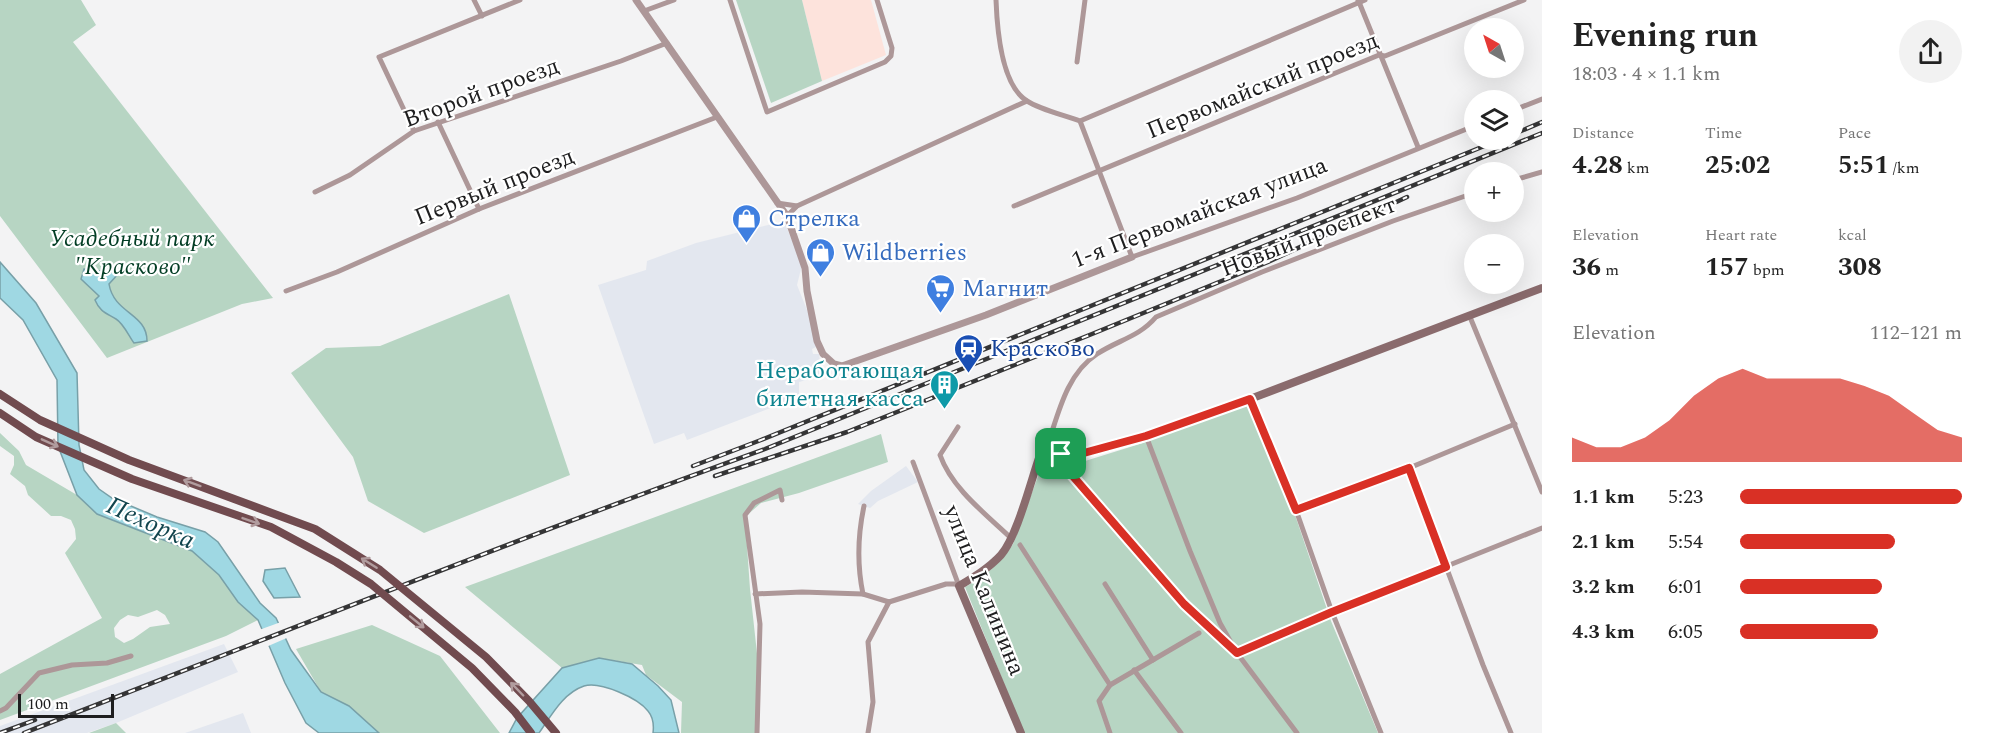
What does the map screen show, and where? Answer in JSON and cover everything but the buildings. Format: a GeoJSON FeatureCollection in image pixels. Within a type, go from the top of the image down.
{"type":"FeatureCollection","features":[{"type":"Feature","properties":{"kind":"main road"},"geometry":{"type":"LineString","coordinates":[[959,585],[1002,554],[1012,539],[1044,448],[1047,447],[1061,454],[1080,454],[1146,436],[1470,317],[1542,288]]}},
{"type":"Feature","properties":{"kind":"main road"},"geometry":{"type":"LineString","coordinates":[[0,394],[40,420],[129,460],[315,529],[380,570],[486,657],[529,701],[556,733]]}},
{"type":"Feature","properties":{"kind":"main road"},"geometry":{"type":"LineString","coordinates":[[0,413],[36,437],[132,479],[271,527],[336,562],[371,584],[472,668],[531,733]]}},
{"type":"Feature","properties":{"kind":"main road","name":"улица Калинина"},"geometry":{"type":"LineString","coordinates":[[959,585],[1021,733]]}},
{"type":"Feature","properties":{"kind":"street"},"geometry":{"type":"LineString","coordinates":[[474,0],[482,16]]}},
{"type":"Feature","properties":{"kind":"street"},"geometry":{"type":"LineString","coordinates":[[414,131],[379,57],[520,0]]}},
{"type":"Feature","properties":{"kind":"street"},"geometry":{"type":"LineString","coordinates":[[636,0],[787,216],[797,206],[1027,101]]}},
{"type":"Feature","properties":{"kind":"street"},"geometry":{"type":"LineString","coordinates":[[644,11],[674,0]]}},
{"type":"Feature","properties":{"kind":"street"},"geometry":{"type":"LineString","coordinates":[[730,0],[767,112],[885,62],[891,56],[892,48],[877,0]]}},
{"type":"Feature","properties":{"kind":"street"},"geometry":{"type":"LineString","coordinates":[[996,0],[999,42],[1006,70],[1019,94],[1027,101],[1080,121],[1361,1],[1379,55],[1418,147]]}},
{"type":"Feature","properties":{"kind":"street"},"geometry":{"type":"LineString","coordinates":[[1077,62],[1085,0]]}},
{"type":"Feature","properties":{"kind":"street","name":"Первомайский проезд"},"geometry":{"type":"LineString","coordinates":[[1014,206],[1379,55],[1384,56],[1524,0]]}},
{"type":"Feature","properties":{"kind":"street","name":"Второй проезд"},"geometry":{"type":"LineString","coordinates":[[315,192],[350,175],[414,131],[621,61],[667,43]]}},
{"type":"Feature","properties":{"kind":"street"},"geometry":{"type":"LineString","coordinates":[[1524,106],[1542,99]]}},
{"type":"Feature","properties":{"kind":"street","name":"Первый проезд"},"geometry":{"type":"LineString","coordinates":[[286,291],[337,272],[479,209],[717,117]]}},
{"type":"Feature","properties":{"kind":"street"},"geometry":{"type":"LineString","coordinates":[[1080,121],[1132,257]]}},
{"type":"Feature","properties":{"kind":"street"},"geometry":{"type":"LineString","coordinates":[[438,122],[479,209]]}},
{"type":"Feature","properties":{"kind":"street","name":"1-я Первомайская улица"},"geometry":{"type":"LineString","coordinates":[[787,216],[805,268],[817,341],[823,354],[834,364],[842,366],[986,315],[1132,257],[1297,198],[1464,130]]}},
{"type":"Feature","properties":{"kind":"street"},"geometry":{"type":"LineString","coordinates":[[1524,177],[1542,172]]}},
{"type":"Feature","properties":{"kind":"street","name":"Новый проспект"},"geometry":{"type":"LineString","coordinates":[[1047,447],[1065,394],[1081,368],[1096,354],[1145,329],[1156,316],[1273,267],[1464,196]]}},
{"type":"Feature","properties":{"kind":"street"},"geometry":{"type":"LineString","coordinates":[[777,202],[797,206]]}},
{"type":"Feature","properties":{"kind":"street"},"geometry":{"type":"LineString","coordinates":[[1470,317],[1542,492]]}},
{"type":"Feature","properties":{"kind":"street"},"geometry":{"type":"LineString","coordinates":[[1250,399],[1296,510],[1332,612],[1381,733]]}},
{"type":"Feature","properties":{"kind":"street"},"geometry":{"type":"LineString","coordinates":[[1296,510],[1409,468],[1515,424]]}},
{"type":"Feature","properties":{"kind":"street"},"geometry":{"type":"LineString","coordinates":[[958,427],[940,456],[942,461],[958,485],[1012,539]]}},
{"type":"Feature","properties":{"kind":"street"},"geometry":{"type":"LineString","coordinates":[[1146,436],[1220,623],[1237,653],[1298,733]]}},
{"type":"Feature","properties":{"kind":"street"},"geometry":{"type":"LineString","coordinates":[[1061,454],[1071,474],[1184,604],[1237,653]]}},
{"type":"Feature","properties":{"kind":"street","name":"улица Калинина"},"geometry":{"type":"LineString","coordinates":[[913,462],[959,585]]}},
{"type":"Feature","properties":{"kind":"street"},"geometry":{"type":"LineString","coordinates":[[1409,468],[1511,733]]}},
{"type":"Feature","properties":{"kind":"street"},"geometry":{"type":"LineString","coordinates":[[757,733],[760,624],[745,515],[754,502],[780,490],[782,500]]}},
{"type":"Feature","properties":{"kind":"street"},"geometry":{"type":"LineString","coordinates":[[862,594],[859,560],[864,506]]}},
{"type":"Feature","properties":{"kind":"street"},"geometry":{"type":"LineString","coordinates":[[1237,653],[1332,612],[1542,528]]}},
{"type":"Feature","properties":{"kind":"street"},"geometry":{"type":"LineString","coordinates":[[1020,545],[1110,685]]}},
{"type":"Feature","properties":{"kind":"street"},"geometry":{"type":"LineString","coordinates":[[755,594],[802,592],[862,594],[889,602],[946,584],[959,585]]}},
{"type":"Feature","properties":{"kind":"street"},"geometry":{"type":"LineString","coordinates":[[1105,584],[1153,660]]}},
{"type":"Feature","properties":{"kind":"street"},"geometry":{"type":"LineString","coordinates":[[868,733],[873,702],[868,642],[889,602]]}},
{"type":"Feature","properties":{"kind":"street"},"geometry":{"type":"LineString","coordinates":[[1110,733],[1099,701],[1110,685],[1199,633]]}},
{"type":"Feature","properties":{"kind":"street"},"geometry":{"type":"LineString","coordinates":[[0,711],[6,708],[39,673],[72,665],[107,663],[131,656]]}},
{"type":"Feature","properties":{"kind":"street"},"geometry":{"type":"LineString","coordinates":[[1134,670],[1181,733]]}},
{"type":"Feature","properties":{"kind":"shaded area"},"geometry":{"type":"Polygon","coordinates":[[[802,0],[871,0],[886,55],[822,81],[802,0]]]}},
{"type":"Feature","properties":{"kind":"shaded area"},"geometry":{"type":"Polygon","coordinates":[[[784,221],[802,265],[797,285],[809,315],[816,347],[812,349],[813,354],[819,354],[822,376],[799,382],[799,397],[687,440],[684,433],[654,444],[598,285],[646,270],[647,261],[696,243],[784,221]]]}},
{"type":"Feature","properties":{"kind":"shaded area"},"geometry":{"type":"Polygon","coordinates":[[[906,466],[918,482],[878,501],[870,508],[858,504],[871,491],[906,466]]]}},
{"type":"Feature","properties":{"kind":"shaded area"},"geometry":{"type":"Polygon","coordinates":[[[224,644],[238,672],[116,723],[87,733],[0,733],[0,726],[224,644]]]}},
{"type":"Feature","properties":{"kind":"shaded area"},"geometry":{"type":"Polygon","coordinates":[[[243,713],[251,733],[185,733],[243,713]]]}},
{"type":"Feature","properties":{"kind":"green space","name":"Усадебный парк \"Красково\""},"geometry":{"type":"Polygon","coordinates":[[[0,0],[81,0],[96,25],[73,42],[273,298],[242,304],[107,358],[0,216],[0,0]]]}},
{"type":"Feature","properties":{"kind":"green space"},"geometry":{"type":"Polygon","coordinates":[[[736,0],[802,0],[822,81],[771,103],[736,0]]]}},
{"type":"Feature","properties":{"kind":"green space"},"geometry":{"type":"Polygon","coordinates":[[[509,294],[570,475],[424,533],[368,501],[353,457],[291,373],[326,348],[380,346],[509,294]]]}},
{"type":"Feature","properties":{"kind":"green space"},"geometry":{"type":"Polygon","coordinates":[[[1247,404],[1294,512],[1331,621],[1378,733],[1024,733],[965,587],[992,569],[1013,544],[1044,460],[1069,466],[1143,443],[1206,417],[1247,404]]]}},
{"type":"Feature","properties":{"kind":"green space"},"geometry":{"type":"Polygon","coordinates":[[[0,433],[19,451],[26,465],[77,495],[97,514],[192,551],[219,575],[238,602],[258,620],[226,636],[0,720],[0,674],[102,618],[65,553],[76,539],[71,520],[61,516],[51,516],[28,495],[25,486],[10,474],[14,465],[14,456],[0,446],[0,433]],[[157,610],[138,617],[128,615],[114,628],[115,637],[124,643],[150,627],[170,624],[165,615],[157,610]]]}},
{"type":"Feature","properties":{"kind":"green space"},"geometry":{"type":"Polygon","coordinates":[[[881,434],[888,462],[799,493],[761,503],[745,517],[759,672],[757,733],[681,733],[682,702],[646,675],[642,665],[599,658],[562,668],[465,587],[881,434]]]}},
{"type":"Feature","properties":{"kind":"green space"},"geometry":{"type":"Polygon","coordinates":[[[372,625],[440,656],[500,733],[379,733],[349,706],[321,692],[296,649],[372,625]]]}},
{"type":"Feature","properties":{"kind":"green space"},"geometry":{"type":"Polygon","coordinates":[[[116,723],[126,733],[89,733],[116,723]]]}},
{"type":"Feature","properties":{"kind":"water","name":"Пехорка"},"geometry":{"type":"Polygon","coordinates":[[[0,262],[36,303],[77,373],[79,445],[84,470],[99,489],[112,498],[157,517],[205,532],[218,542],[260,603],[276,618],[291,650],[321,692],[349,706],[379,733],[319,733],[306,723],[285,683],[258,620],[238,602],[219,575],[192,551],[97,514],[77,495],[58,446],[57,380],[23,320],[0,298],[0,262]]]}},
{"type":"Feature","properties":{"kind":"water"},"geometry":{"type":"Polygon","coordinates":[[[84,269],[119,273],[109,284],[112,294],[123,308],[142,324],[147,341],[134,343],[119,321],[99,307],[95,300],[99,296],[81,279],[84,269]]]}},
{"type":"Feature","properties":{"kind":"water"},"geometry":{"type":"Polygon","coordinates":[[[285,568],[300,597],[274,598],[263,581],[265,570],[285,568]]]}},
{"type":"Feature","properties":{"kind":"water"},"geometry":{"type":"Polygon","coordinates":[[[599,658],[632,664],[658,686],[671,700],[679,733],[653,733],[652,718],[643,706],[609,688],[591,685],[577,689],[564,699],[539,733],[509,733],[517,718],[562,668],[599,658]]]}},
{"type":"Feature","properties":{"kind":"pier"},"geometry":{"type":"Polygon","coordinates":[[[281,622],[289,637],[266,647],[259,630],[281,622]]]}},
{"type":"Feature","properties":{"kind":"railway"},"geometry":{"type":"LineString","coordinates":[[1524,130],[1542,122]]}},
{"type":"Feature","properties":{"kind":"railway"},"geometry":{"type":"LineString","coordinates":[[24,733],[486,553],[765,449],[1542,133]]}},
{"type":"Feature","properties":{"kind":"railway"},"geometry":{"type":"LineString","coordinates":[[693,466],[1474,150]]}},
{"type":"Feature","properties":{"kind":"railway"},"geometry":{"type":"LineString","coordinates":[[715,476],[847,432],[1092,334],[1268,262],[1407,197]]}},
{"type":"Feature","properties":{"kind":"railway"},"geometry":{"type":"LineString","coordinates":[[0,733],[35,720]]}},
{"type":"Feature","properties":{"kind":"place","name":"Стрелка"},"geometry":{"type":"Point","coordinates":[747,244]}},
{"type":"Feature","properties":{"kind":"place","name":"Wildberries"},"geometry":{"type":"Point","coordinates":[821,278]}},
{"type":"Feature","properties":{"kind":"place","name":"Магнит"},"geometry":{"type":"Point","coordinates":[941,314]}},
{"type":"Feature","properties":{"kind":"place","name":"Красково"},"geometry":{"type":"Point","coordinates":[969,374]}},
{"type":"Feature","properties":{"kind":"place","name":"Неработающая билетная касса"},"geometry":{"type":"Point","coordinates":[945,410]}},
{"type":"Feature","properties":{"kind":"route"},"geometry":{"type":"LineString","coordinates":[[1250,399],[1296,510],[1409,468],[1446,567],[1237,653],[1184,604],[1071,474],[1061,454],[1080,454],[1146,436],[1250,399]]}}]}
